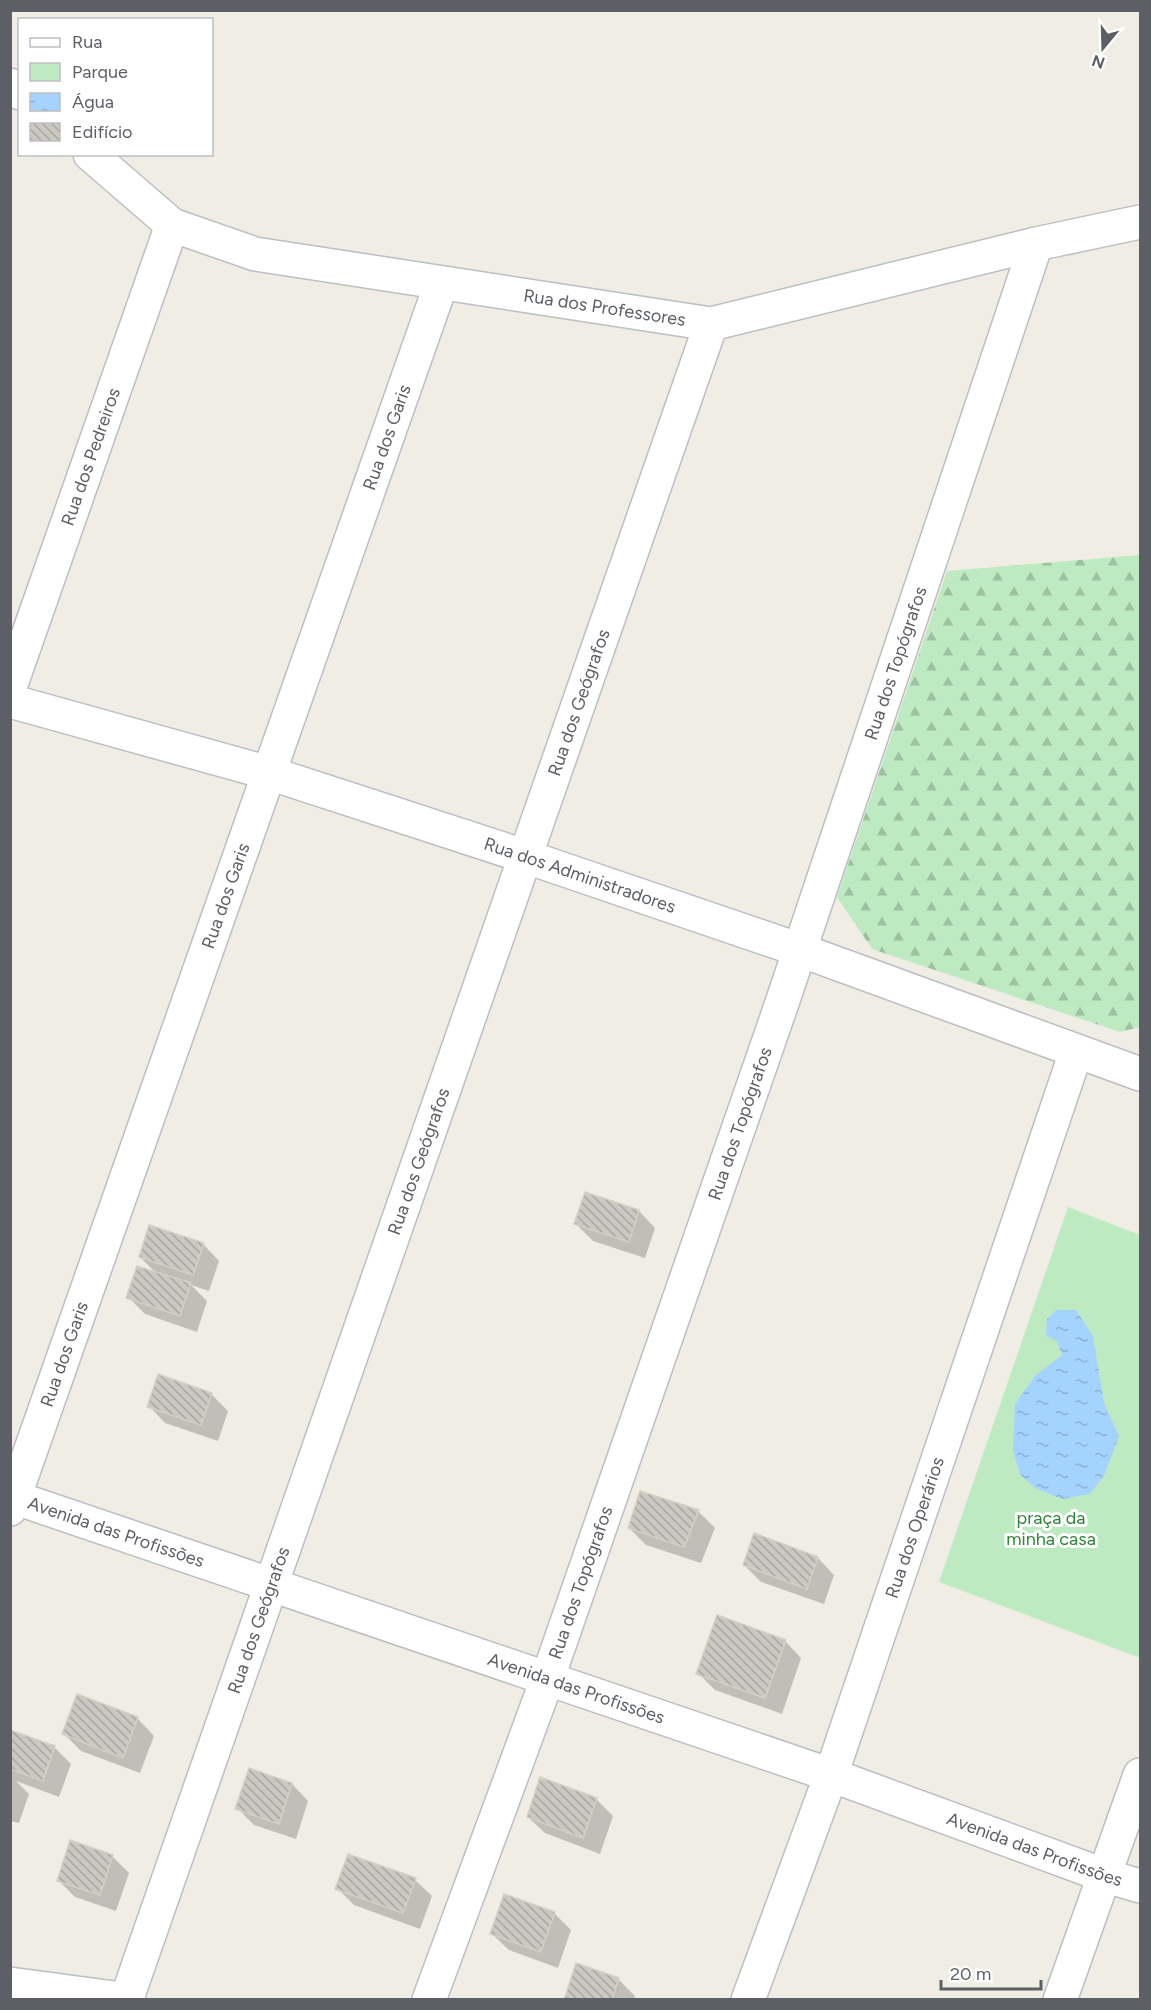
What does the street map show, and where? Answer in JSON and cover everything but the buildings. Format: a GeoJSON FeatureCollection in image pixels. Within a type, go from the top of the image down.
{"type":"FeatureCollection","features":[{"type":"Feature","properties":{"kind":"street","name":"Rua dos Professores"},"geometry":{"type":"LineString","coordinates":[[92,156],[172,225],[255,254],[711,324],[1036,244],[1140,222]]}},
{"type":"Feature","properties":{"kind":"street","name":"Rua dos Pedreiros"},"geometry":{"type":"LineString","coordinates":[[10,687],[172,225]]}},
{"type":"Feature","properties":{"kind":"street","name":"Rua dos Topógrafos"},"geometry":{"type":"LineString","coordinates":[[429,2000],[547,1680],[800,950],[1036,244]]}},
{"type":"Feature","properties":{"kind":"street","name":"Rua dos Garis"},"geometry":{"type":"LineString","coordinates":[[12,1501],[441,284]]}},
{"type":"Feature","properties":{"kind":"street","name":"Rua dos Geógrafos"},"geometry":{"type":"LineString","coordinates":[[128,1999],[711,324]]}},
{"type":"Feature","properties":{"kind":"street","name":"Rua dos Administradores"},"geometry":{"type":"LineString","coordinates":[[10,701],[269,773],[527,857],[800,950],[1140,1074]]}},
{"type":"Feature","properties":{"kind":"street","name":"Rua dos Operários"},"geometry":{"type":"LineString","coordinates":[[748,2000],[831,1775],[1076,1052]]}},
{"type":"Feature","properties":{"kind":"street","name":"Avenida das Profissões"},"geometry":{"type":"LineString","coordinates":[[12,1501],[272,1586],[831,1775],[1106,1876],[1140,1886]]}},
{"type":"Feature","properties":{"kind":"street"},"geometry":{"type":"LineString","coordinates":[[1060,2000],[1106,1876],[1140,1775]]}},
{"type":"Feature","properties":{"kind":"street"},"geometry":{"type":"LineString","coordinates":[[10,1984],[128,1999]]}},
{"type":"Feature","properties":{"kind":"green space"},"geometry":{"type":"Polygon","coordinates":[[[1140,555],[1140,1027],[1120,1032],[872,949],[837,897],[947,571],[1140,555]]]}},
{"type":"Feature","properties":{"kind":"green space","name":"praça da minha casa"},"geometry":{"type":"Polygon","coordinates":[[[1068,1207],[1140,1235],[1140,1658],[939,1582],[1068,1207]]]}},
{"type":"Feature","properties":{"kind":"water"},"geometry":{"type":"Polygon","coordinates":[[[1056,1310],[1076,1310],[1093,1336],[1104,1403],[1119,1436],[1105,1474],[1090,1494],[1062,1499],[1035,1488],[1020,1474],[1013,1451],[1015,1404],[1036,1375],[1062,1355],[1057,1341],[1046,1336],[1047,1319],[1056,1310]]]}}]}
